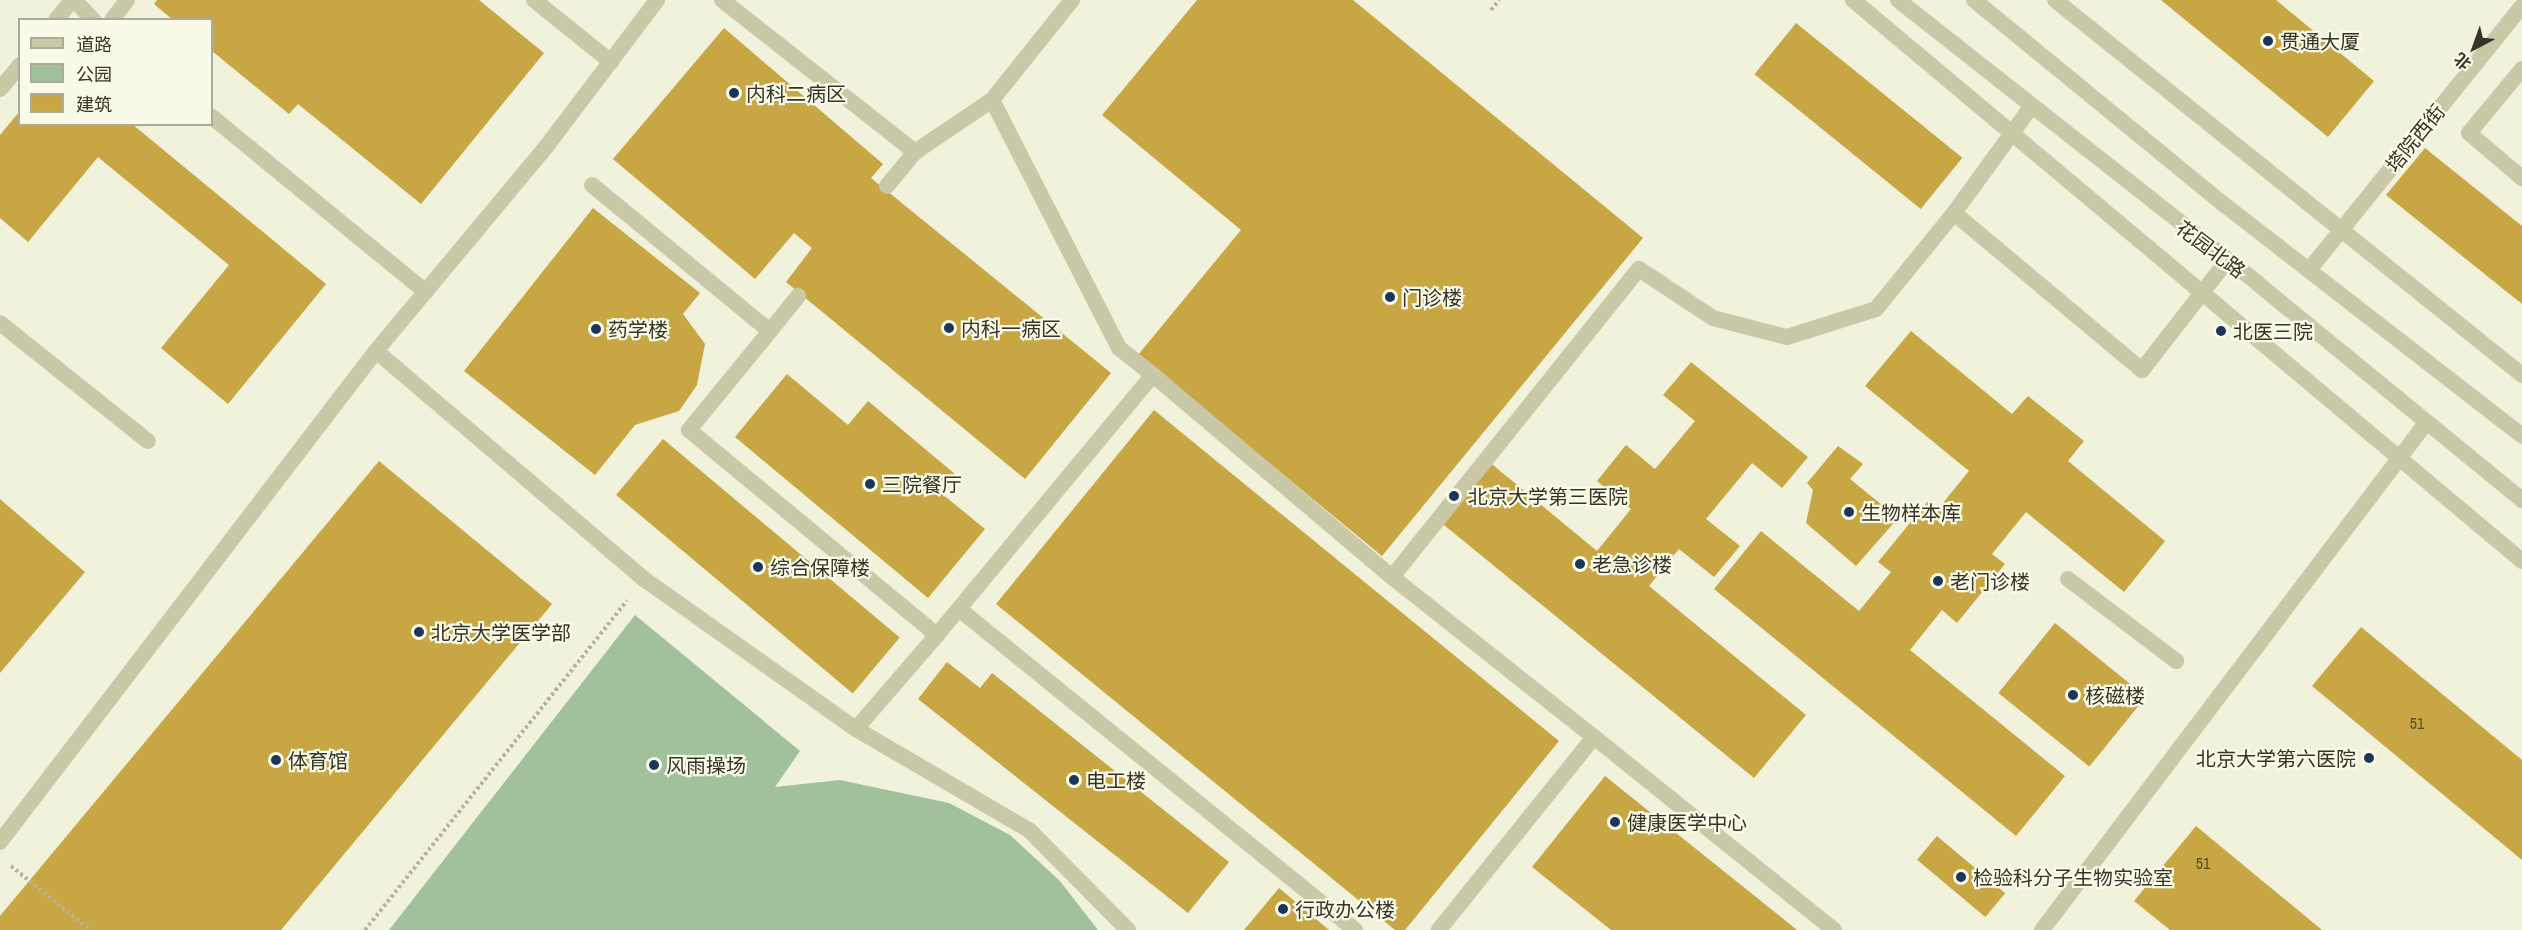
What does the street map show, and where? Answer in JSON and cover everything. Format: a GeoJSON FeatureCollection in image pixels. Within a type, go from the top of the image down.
{"type":"FeatureCollection","features":[{"type":"Feature","properties":{"kind":"street"},"geometry":{"type":"LineString","coordinates":[[58,18],[73,0],[91,18]]}},
{"type":"Feature","properties":{"kind":"street"},"geometry":{"type":"LineString","coordinates":[[114,18],[127,0]]}},
{"type":"Feature","properties":{"kind":"street"},"geometry":{"type":"LineString","coordinates":[[534,0],[611,62]]}},
{"type":"Feature","properties":{"kind":"street"},"geometry":{"type":"LineString","coordinates":[[0,842],[376,351],[611,62],[657,0]]}},
{"type":"Feature","properties":{"kind":"street"},"geometry":{"type":"LineString","coordinates":[[723,0],[915,152]]}},
{"type":"Feature","properties":{"kind":"street"},"geometry":{"type":"LineString","coordinates":[[887,186],[915,152],[992,100],[1072,0]]}},
{"type":"Feature","properties":{"kind":"street"},"geometry":{"type":"LineString","coordinates":[[1853,0],[2522,561]]}},
{"type":"Feature","properties":{"kind":"street","name":"花园北路"},"geometry":{"type":"LineString","coordinates":[[1898,0],[2522,500]]}},
{"type":"Feature","properties":{"kind":"street"},"geometry":{"type":"LineString","coordinates":[[1974,0],[2308,270],[2522,436]]}},
{"type":"Feature","properties":{"kind":"street"},"geometry":{"type":"LineString","coordinates":[[2055,0],[2522,375]]}},
{"type":"Feature","properties":{"kind":"street","name":"塔院西街"},"geometry":{"type":"LineString","coordinates":[[2308,270],[2522,6]]}},
{"type":"Feature","properties":{"kind":"street"},"geometry":{"type":"LineString","coordinates":[[0,89],[18,67]]}},
{"type":"Feature","properties":{"kind":"street"},"geometry":{"type":"LineString","coordinates":[[2522,69],[2469,133],[2522,178]]}},
{"type":"Feature","properties":{"kind":"street"},"geometry":{"type":"LineString","coordinates":[[992,100],[1119,348],[1392,577],[1834,930]]}},
{"type":"Feature","properties":{"kind":"street"},"geometry":{"type":"LineString","coordinates":[[1392,577],[1639,269],[1713,318],[1787,337],[1876,309],[1954,213],[2031,107]]}},
{"type":"Feature","properties":{"kind":"street"},"geometry":{"type":"LineString","coordinates":[[213,118],[426,292]]}},
{"type":"Feature","properties":{"kind":"street"},"geometry":{"type":"LineString","coordinates":[[592,185],[770,331]]}},
{"type":"Feature","properties":{"kind":"street"},"geometry":{"type":"LineString","coordinates":[[1954,213],[2142,370],[2226,262]]}},
{"type":"Feature","properties":{"kind":"street"},"geometry":{"type":"LineString","coordinates":[[798,296],[689,430],[937,635]]}},
{"type":"Feature","properties":{"kind":"street"},"geometry":{"type":"LineString","coordinates":[[0,323],[148,441]]}},
{"type":"Feature","properties":{"kind":"street"},"geometry":{"type":"LineString","coordinates":[[376,351],[644,579],[856,729],[1029,830],[1128,930]]}},
{"type":"Feature","properties":{"kind":"street"},"geometry":{"type":"LineString","coordinates":[[856,729],[1153,375]]}},
{"type":"Feature","properties":{"kind":"street"},"geometry":{"type":"LineString","coordinates":[[2042,930],[2426,423]]}},
{"type":"Feature","properties":{"kind":"street"},"geometry":{"type":"LineString","coordinates":[[2068,579],[2176,661]]}},
{"type":"Feature","properties":{"kind":"street"},"geometry":{"type":"LineString","coordinates":[[959,609],[1355,930]]}},
{"type":"Feature","properties":{"kind":"street"},"geometry":{"type":"LineString","coordinates":[[1439,930],[1594,737]]}},
{"type":"Feature","properties":{"kind":"path"},"geometry":{"type":"LineString","coordinates":[[1491,10],[1499,0]]}},
{"type":"Feature","properties":{"kind":"path"},"geometry":{"type":"LineString","coordinates":[[365,930],[644,579]]}},
{"type":"Feature","properties":{"kind":"path"},"geometry":{"type":"LineString","coordinates":[[9,864],[90,930]]}},
{"type":"Feature","properties":{"kind":"green space","name":"风雨操场"},"geometry":{"type":"Polygon","coordinates":[[[635,615],[800,751],[775,787],[840,780],[949,803],[1010,835],[1060,881],[1098,930],[389,930],[635,615]]]}},
{"type":"Feature","properties":{"kind":"building"},"geometry":{"type":"Polygon","coordinates":[[[157,0],[479,0],[544,53],[421,204],[298,104],[289,114],[213,52],[213,18],[171,18],[154,4],[157,0]]]}},
{"type":"Feature","properties":{"kind":"building","name":"门诊楼"},"geometry":{"type":"Polygon","coordinates":[[[1197,0],[1353,0],[1643,238],[1382,556],[1138,355],[1241,230],[1102,115],[1197,0]]]}},
{"type":"Feature","properties":{"kind":"building","name":"贯通大厦"},"geometry":{"type":"Polygon","coordinates":[[[2161,0],[2276,0],[2374,81],[2328,137],[2161,0]]]}},
{"type":"Feature","properties":{"kind":"building"},"geometry":{"type":"Polygon","coordinates":[[[1796,23],[1962,158],[1921,209],[1754,74],[1796,23]]]}},
{"type":"Feature","properties":{"kind":"building"},"geometry":{"type":"Polygon","coordinates":[[[724,28],[883,164],[871,178],[1111,373],[1025,479],[786,282],[812,248],[794,233],[755,279],[613,159],[724,28]]]}},
{"type":"Feature","properties":{"kind":"building"},"geometry":{"type":"Polygon","coordinates":[[[18,113],[18,126],[134,126],[326,284],[228,404],[161,348],[229,265],[98,157],[28,242],[0,218],[0,135],[18,113]]]}},
{"type":"Feature","properties":{"kind":"building"},"geometry":{"type":"Polygon","coordinates":[[[2425,148],[2522,226],[2522,304],[2386,195],[2425,148]]]}},
{"type":"Feature","properties":{"kind":"building","name":"药学楼"},"geometry":{"type":"Polygon","coordinates":[[[593,208],[700,293],[683,314],[705,344],[697,385],[679,411],[635,425],[595,475],[464,371],[593,208]]]}},
{"type":"Feature","properties":{"kind":"building","name":"老门诊楼"},"geometry":{"type":"Polygon","coordinates":[[[1911,331],[2012,414],[2028,396],[2084,441],[2068,461],[2165,541],[2124,592],[2026,512],[1992,554],[2005,564],[1957,623],[1942,610],[1910,650],[2065,776],[2016,836],[1714,589],[1761,531],[1859,611],[1891,572],[1878,562],[1928,501],[1938,509],[1969,471],[1865,386],[1911,331]]]}},
{"type":"Feature","properties":{"kind":"building","name":"老急诊楼"},"geometry":{"type":"Polygon","coordinates":[[[1691,362],[1808,457],[1782,488],[1752,463],[1706,519],[1740,546],[1714,577],[1679,549],[1649,586],[1806,715],[1754,778],[1433,516],[1482,456],[1597,551],[1631,509],[1597,481],[1626,445],[1655,469],[1695,421],[1663,395],[1691,362]]]}},
{"type":"Feature","properties":{"kind":"building","name":"三院餐厅"},"geometry":{"type":"Polygon","coordinates":[[[787,374],[848,425],[868,401],[956,475],[941,493],[985,529],[928,598],[735,437],[787,374]]]}},
{"type":"Feature","properties":{"kind":"building"},"geometry":{"type":"Polygon","coordinates":[[[1154,410],[1559,741],[1405,930],[1395,930],[996,604],[1154,410]]]}},
{"type":"Feature","properties":{"kind":"building","name":"综合保障楼"},"geometry":{"type":"Polygon","coordinates":[[[663,439],[900,638],[853,694],[616,495],[663,439]]]}},
{"type":"Feature","properties":{"kind":"building","name":"生物样本库"},"geometry":{"type":"Polygon","coordinates":[[[1838,446],[1863,464],[1850,479],[1898,518],[1856,566],[1806,523],[1813,490],[1807,483],[1838,446]]]}},
{"type":"Feature","properties":{"kind":"building","name":"体育馆"},"geometry":{"type":"Polygon","coordinates":[[[379,461],[552,604],[281,930],[0,930],[0,916],[379,461]]]}},
{"type":"Feature","properties":{"kind":"building"},"geometry":{"type":"Polygon","coordinates":[[[0,499],[85,572],[0,673],[0,499]]]}},
{"type":"Feature","properties":{"kind":"building","name":"核磁楼"},"geometry":{"type":"Polygon","coordinates":[[[2055,623],[2146,697],[2089,767],[1998,693],[2055,623]]]}},
{"type":"Feature","properties":{"kind":"building"},"geometry":{"type":"Polygon","coordinates":[[[2361,627],[2522,760],[2522,860],[2312,686],[2361,627]]]}},
{"type":"Feature","properties":{"kind":"building","name":"电工楼"},"geometry":{"type":"Polygon","coordinates":[[[947,662],[980,688],[992,673],[1229,862],[1188,913],[918,699],[947,662]]]}},
{"type":"Feature","properties":{"kind":"building","name":"健康医学中心"},"geometry":{"type":"Polygon","coordinates":[[[1605,776],[1797,930],[1611,930],[1532,867],[1605,776]]]}},
{"type":"Feature","properties":{"kind":"building"},"geometry":{"type":"Polygon","coordinates":[[[2196,826],[2322,930],[2170,930],[2134,901],[2196,826]]]}},
{"type":"Feature","properties":{"kind":"building","name":"检验科分子生物实验室"},"geometry":{"type":"Polygon","coordinates":[[[1937,836],[2005,893],[1985,917],[1917,860],[1937,836]]]}},
{"type":"Feature","properties":{"kind":"building","name":"行政办公楼"},"geometry":{"type":"Polygon","coordinates":[[[1279,888],[1329,930],[1244,930],[1279,888]]]}},
{"type":"Feature","properties":{"kind":"place","name":"贯通大厦"},"geometry":{"type":"Point","coordinates":[2268,41]}},
{"type":"Feature","properties":{"kind":"place","name":"内科二病区"},"geometry":{"type":"Point","coordinates":[734,93]}},
{"type":"Feature","properties":{"kind":"place","name":"门诊楼"},"geometry":{"type":"Point","coordinates":[1390,297]}},
{"type":"Feature","properties":{"kind":"place","name":"内科一病区"},"geometry":{"type":"Point","coordinates":[949,328]}},
{"type":"Feature","properties":{"kind":"place","name":"药学楼"},"geometry":{"type":"Point","coordinates":[596,329]}},
{"type":"Feature","properties":{"kind":"place","name":"北医三院"},"geometry":{"type":"Point","coordinates":[2221,331]}},
{"type":"Feature","properties":{"kind":"place","name":"三院餐厅"},"geometry":{"type":"Point","coordinates":[870,484]}},
{"type":"Feature","properties":{"kind":"place","name":"北京大学第三医院"},"geometry":{"type":"Point","coordinates":[1454,496]}},
{"type":"Feature","properties":{"kind":"place","name":"生物样本库"},"geometry":{"type":"Point","coordinates":[1849,512]}},
{"type":"Feature","properties":{"kind":"place","name":"老急诊楼"},"geometry":{"type":"Point","coordinates":[1580,564]}},
{"type":"Feature","properties":{"kind":"place","name":"综合保障楼"},"geometry":{"type":"Point","coordinates":[758,567]}},
{"type":"Feature","properties":{"kind":"place","name":"老门诊楼"},"geometry":{"type":"Point","coordinates":[1938,581]}},
{"type":"Feature","properties":{"kind":"place","name":"北京大学医学部"},"geometry":{"type":"Point","coordinates":[419,632]}},
{"type":"Feature","properties":{"kind":"place","name":"核磁楼"},"geometry":{"type":"Point","coordinates":[2073,695]}},
{"type":"Feature","properties":{"kind":"place","name":"北京大学第六医院"},"geometry":{"type":"Point","coordinates":[2369,758]}},
{"type":"Feature","properties":{"kind":"place","name":"体育馆"},"geometry":{"type":"Point","coordinates":[276,760]}},
{"type":"Feature","properties":{"kind":"place","name":"风雨操场"},"geometry":{"type":"Point","coordinates":[654,765]}},
{"type":"Feature","properties":{"kind":"place","name":"电工楼"},"geometry":{"type":"Point","coordinates":[1074,780]}},
{"type":"Feature","properties":{"kind":"place","name":"健康医学中心"},"geometry":{"type":"Point","coordinates":[1615,822]}},
{"type":"Feature","properties":{"kind":"place","name":"检验科分子生物实验室"},"geometry":{"type":"Point","coordinates":[1961,877]}},
{"type":"Feature","properties":{"kind":"place","name":"行政办公楼"},"geometry":{"type":"Point","coordinates":[1283,909]}}]}
